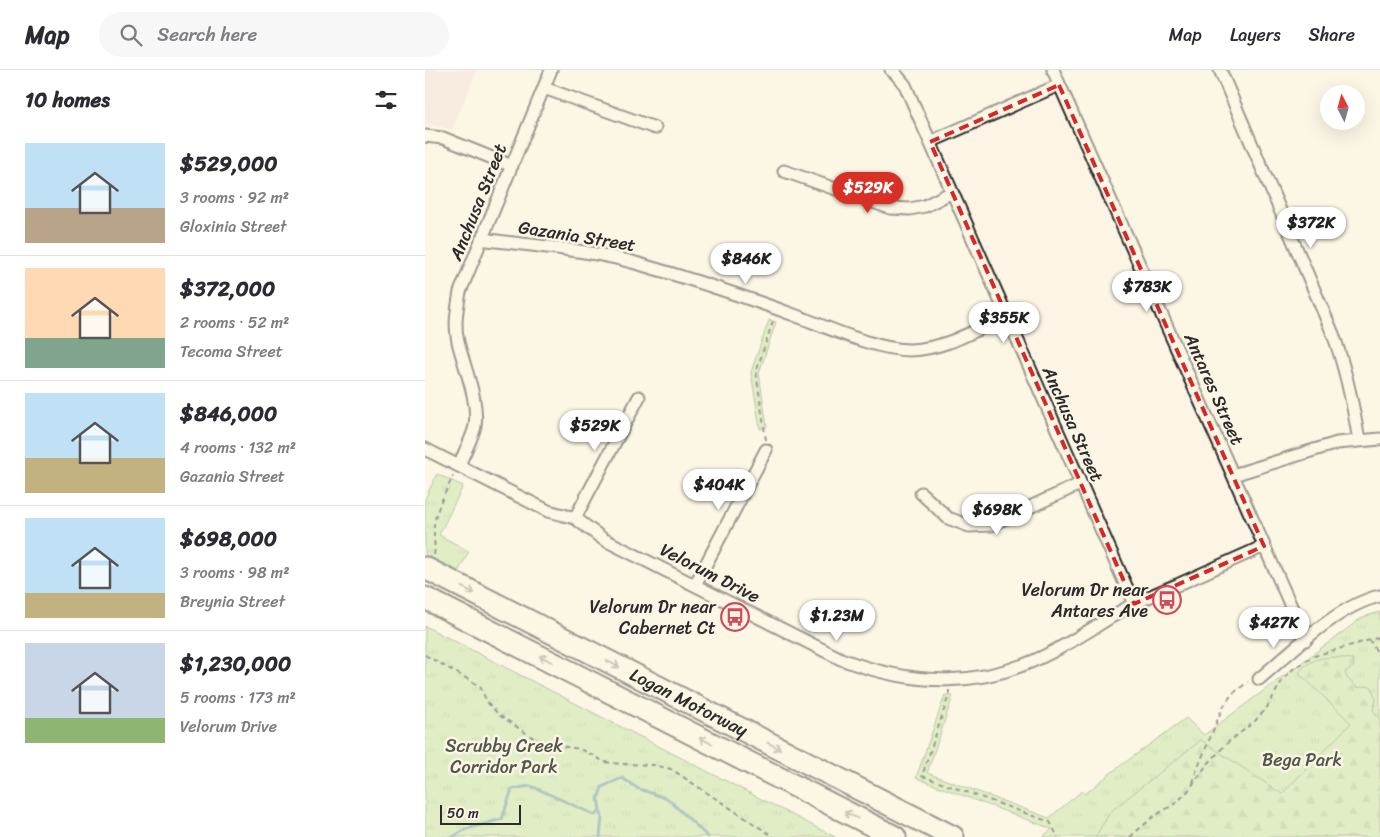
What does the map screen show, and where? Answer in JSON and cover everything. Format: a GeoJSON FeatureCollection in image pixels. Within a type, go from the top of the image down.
{"type":"FeatureCollection","features":[{"type":"Feature","properties":{"kind":"highway","name":"Logan Motorway"},"geometry":{"type":"LineString","coordinates":[[429,563],[953,837]]}},
{"type":"Feature","properties":{"kind":"highway","name":"Logan Motorway"},"geometry":{"type":"LineString","coordinates":[[425,598],[895,837]]}},
{"type":"Feature","properties":{"kind":"street","name":"Anchusa Street"},"geometry":{"type":"LineString","coordinates":[[459,465],[475,425],[473,400],[457,340],[456,317],[460,292],[551,70]]}},
{"type":"Feature","properties":{"kind":"street","name":"Anchusa Street"},"geometry":{"type":"LineString","coordinates":[[891,70],[905,84],[1134,604]]}},
{"type":"Feature","properties":{"kind":"street","name":"Antares Street"},"geometry":{"type":"LineString","coordinates":[[1053,70],[1306,640]]}},
{"type":"Feature","properties":{"kind":"street"},"geometry":{"type":"LineString","coordinates":[[1220,70],[1333,334],[1352,397],[1359,441]]}},
{"type":"Feature","properties":{"kind":"street"},"geometry":{"type":"LineString","coordinates":[[930,142],[1059,85]]}},
{"type":"Feature","properties":{"kind":"street"},"geometry":{"type":"LineString","coordinates":[[544,88],[655,128]]}},
{"type":"Feature","properties":{"kind":"street"},"geometry":{"type":"LineString","coordinates":[[425,136],[443,138],[512,166]]}},
{"type":"Feature","properties":{"kind":"street"},"geometry":{"type":"LineString","coordinates":[[784,171],[890,208],[909,209],[925,206],[952,192]]}},
{"type":"Feature","properties":{"kind":"street","name":"Gazania Street"},"geometry":{"type":"LineString","coordinates":[[481,239],[600,255],[637,263],[777,309],[865,341],[909,350],[947,344],[1006,316]]}},
{"type":"Feature","properties":{"kind":"street"},"geometry":{"type":"LineString","coordinates":[[575,518],[639,397]]}},
{"type":"Feature","properties":{"kind":"street"},"geometry":{"type":"LineString","coordinates":[[1233,474],[1323,446],[1380,439]]}},
{"type":"Feature","properties":{"kind":"street","name":"Velorum Drive"},"geometry":{"type":"LineString","coordinates":[[425,449],[548,511],[575,518],[603,539],[841,659],[861,667],[895,676],[949,680],[968,679],[1000,672],[1036,660],[1134,604],[1264,546]]}},
{"type":"Feature","properties":{"kind":"street"},"geometry":{"type":"LineString","coordinates":[[695,585],[766,450]]}},
{"type":"Feature","properties":{"kind":"street"},"geometry":{"type":"LineString","coordinates":[[921,493],[948,518],[969,526],[991,525],[1080,484]]}},
{"type":"Feature","properties":{"kind":"street"},"geometry":{"type":"LineString","coordinates":[[1259,679],[1306,640],[1347,610],[1380,596]]}},
{"type":"Feature","properties":{"kind":"path"},"geometry":{"type":"LineString","coordinates":[[766,450],[766,438],[756,372],[777,309]]}},
{"type":"Feature","properties":{"kind":"path"},"geometry":{"type":"LineString","coordinates":[[429,563],[436,545],[434,521],[459,465]]}},
{"type":"Feature","properties":{"kind":"path"},"geometry":{"type":"LineString","coordinates":[[1130,837],[1153,817],[1176,803],[1226,744],[1255,722],[1266,709],[1282,681],[1293,669],[1314,656],[1380,637]]}},
{"type":"Feature","properties":{"kind":"path"},"geometry":{"type":"LineString","coordinates":[[1369,639],[1380,654]]}},
{"type":"Feature","properties":{"kind":"path"},"geometry":{"type":"LineString","coordinates":[[425,655],[480,686],[487,702],[499,715],[535,739],[548,744],[580,749],[605,762],[654,765],[671,769],[774,837]]}},
{"type":"Feature","properties":{"kind":"path"},"geometry":{"type":"LineString","coordinates":[[1193,785],[1196,772],[1222,709],[1243,684],[1253,679],[1259,679]]}},
{"type":"Feature","properties":{"kind":"path"},"geometry":{"type":"LineString","coordinates":[[949,680],[949,694],[922,776],[1050,822],[1058,837]]}},
{"type":"Feature","properties":{"kind":"highlighted area"},"geometry":{"type":"Polygon","coordinates":[[[1059,85],[1264,546],[1134,604],[930,142],[1059,85]]]}},
{"type":"Feature","properties":{"kind":"shaded area"},"geometry":{"type":"Polygon","coordinates":[[[425,70],[477,70],[452,130],[430,124],[425,125],[425,70]]]}},
{"type":"Feature","properties":{"kind":"green space"},"geometry":{"type":"Polygon","coordinates":[[[769,320],[776,322],[759,373],[767,427],[760,429],[751,372],[769,320]]]}},
{"type":"Feature","properties":{"kind":"green space"},"geometry":{"type":"Polygon","coordinates":[[[437,474],[463,486],[439,535],[469,551],[458,572],[425,555],[425,499],[437,474]]]}},
{"type":"Feature","properties":{"kind":"green space","name":"Bega Park"},"geometry":{"type":"Polygon","coordinates":[[[1380,612],[1380,837],[1042,837],[1052,829],[916,778],[945,695],[953,696],[927,773],[1049,818],[1082,791],[1085,794],[1186,718],[1204,735],[1363,617],[1380,612]]]}},
{"type":"Feature","properties":{"kind":"green space","name":"Scrubby Creek Corridor Park"},"geometry":{"type":"Polygon","coordinates":[[[425,626],[835,837],[425,837],[425,626]]]}},
{"type":"Feature","properties":{"kind":"green space"},"geometry":{"type":"Polygon","coordinates":[[[1333,657],[1353,659],[1354,666],[1345,672],[1347,678],[1358,688],[1372,687],[1376,700],[1373,710],[1380,720],[1380,837],[1095,837],[1111,811],[1201,740],[1282,794],[1351,723],[1299,673],[1314,660],[1333,657]]]}},
{"type":"Feature","properties":{"kind":"waterway"},"geometry":{"type":"LineString","coordinates":[[453,837],[466,829],[502,819],[512,789],[531,786],[595,815],[600,810],[598,799],[602,787],[622,778],[637,788],[668,799],[708,837]]}},
{"type":"Feature","properties":{"kind":"waterway"},"geometry":{"type":"LineString","coordinates":[[600,810],[602,817],[600,837]]}},
{"type":"Feature","properties":{"kind":"place","name":"Velorum Dr near Antares Ave"},"geometry":{"type":"Point","coordinates":[1167,600]}},
{"type":"Feature","properties":{"kind":"place","name":"Velorum Dr near Cabernet Ct"},"geometry":{"type":"Point","coordinates":[735,617]}}]}
